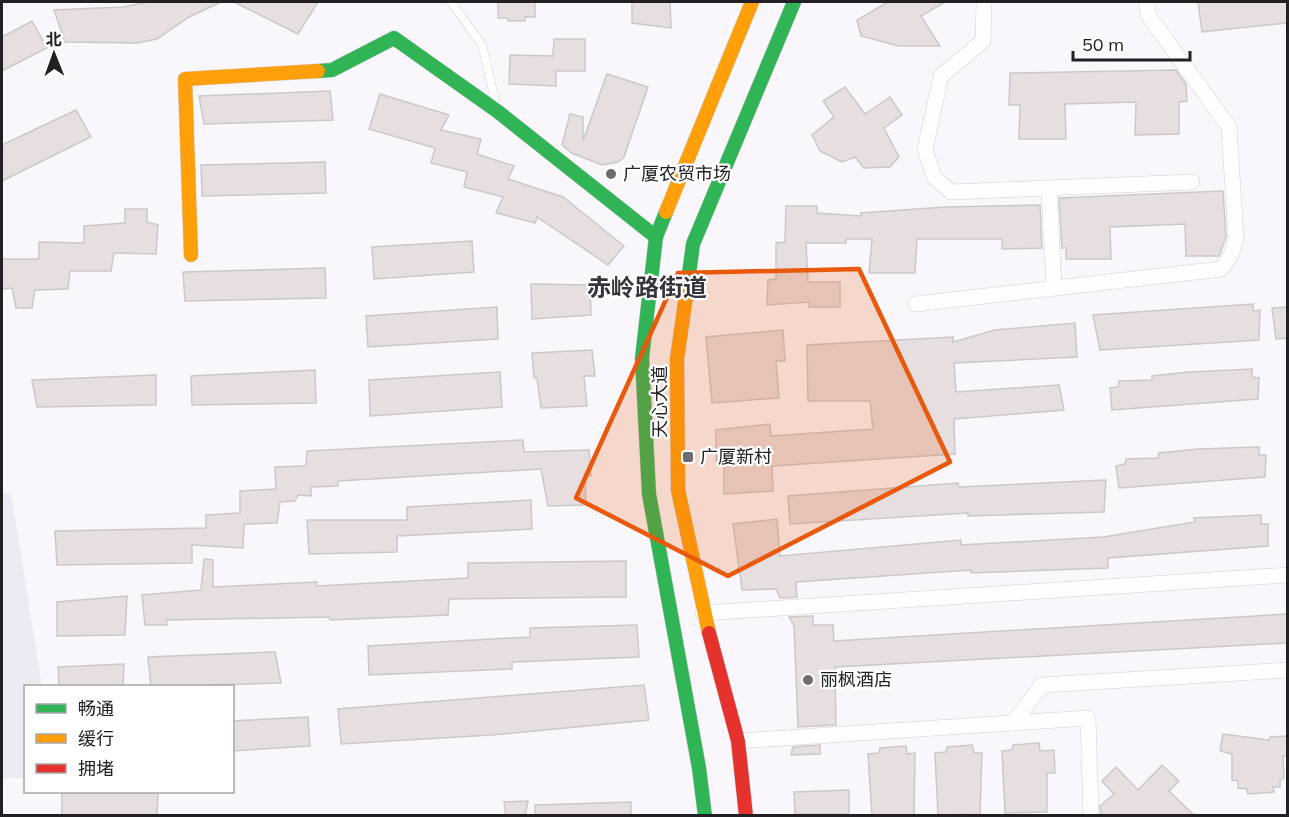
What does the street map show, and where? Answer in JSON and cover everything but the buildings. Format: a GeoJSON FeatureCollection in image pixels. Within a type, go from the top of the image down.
{"type":"FeatureCollection","features":[{"type":"Feature","properties":{"kind":"main road","name":"天心大道"},"geometry":{"type":"LineString","coordinates":[[705,816],[699,768],[649,494],[642,358],[656,237],[752,2]]}},
{"type":"Feature","properties":{"kind":"main road","name":"天心大道"},"geometry":{"type":"LineString","coordinates":[[747,816],[738,741],[703,613],[678,490],[677,359],[693,244],[794,2]]}},
{"type":"Feature","properties":{"kind":"main road"},"geometry":{"type":"LineString","coordinates":[[191,255],[185,79],[332,70],[394,38],[497,111],[656,237]]}},
{"type":"Feature","properties":{"kind":"street"},"geometry":{"type":"LineString","coordinates":[[984,2],[983,41],[941,76],[925,149],[934,177],[951,192],[1191,182]]}},
{"type":"Feature","properties":{"kind":"street"},"geometry":{"type":"LineString","coordinates":[[916,304],[1221,269],[1232,255],[1236,238],[1229,127],[1148,15],[1147,2]]}},
{"type":"Feature","properties":{"kind":"street"},"geometry":{"type":"LineString","coordinates":[[1049,188],[1054,288]]}},
{"type":"Feature","properties":{"kind":"street"},"geometry":{"type":"LineString","coordinates":[[703,613],[1287,574]]}},
{"type":"Feature","properties":{"kind":"street"},"geometry":{"type":"LineString","coordinates":[[1013,723],[1042,685],[1287,670]]}},
{"type":"Feature","properties":{"kind":"street"},"geometry":{"type":"LineString","coordinates":[[738,741],[1088,718],[1091,816]]}},
{"type":"Feature","properties":{"kind":"lane"},"geometry":{"type":"LineString","coordinates":[[452,2],[482,45],[497,111]]}},
{"type":"Feature","properties":{"kind":"highlighted area"},"geometry":{"type":"Polygon","coordinates":[[[859,269],[950,462],[728,576],[576,498],[678,273],[859,269]]]}},
{"type":"Feature","properties":{"kind":"shaded area"},"geometry":{"type":"Polygon","coordinates":[[[11,493],[42,685],[24,685],[24,778],[2,778],[2,494],[11,493]]]}},
{"type":"Feature","properties":{"kind":"traffic: fast"},"geometry":{"type":"LineString","coordinates":[[686,296],[693,244],[794,2]]}},
{"type":"Feature","properties":{"kind":"traffic: fast"},"geometry":{"type":"LineString","coordinates":[[318,71],[332,70],[394,38],[497,111],[656,237]]}},
{"type":"Feature","properties":{"kind":"traffic: fast"},"geometry":{"type":"LineString","coordinates":[[666,212],[656,237],[642,358],[649,494],[699,768],[705,816]]}},
{"type":"Feature","properties":{"kind":"traffic: slow"},"geometry":{"type":"LineString","coordinates":[[666,212],[752,2]]}},
{"type":"Feature","properties":{"kind":"traffic: slow"},"geometry":{"type":"LineString","coordinates":[[191,255],[185,79],[318,71]]}},
{"type":"Feature","properties":{"kind":"traffic: slow"},"geometry":{"type":"LineString","coordinates":[[686,296],[677,359],[678,490],[709,633]]}},
{"type":"Feature","properties":{"kind":"traffic: jam"},"geometry":{"type":"LineString","coordinates":[[709,633],[738,741],[746,816]]}},
{"type":"Feature","properties":{"kind":"place","name":"广厦农贸市场"},"geometry":{"type":"Point","coordinates":[611,174]}},
{"type":"Feature","properties":{"kind":"place","name":"广厦新村"},"geometry":{"type":"Point","coordinates":[688,457]}},
{"type":"Feature","properties":{"kind":"place","name":"丽枫酒店"},"geometry":{"type":"Point","coordinates":[808,680]}},
{"type":"Feature","properties":{"kind":"district","name":"赤岭路街道"},"geometry":{"type":"Point","coordinates":[647,288]}}]}
